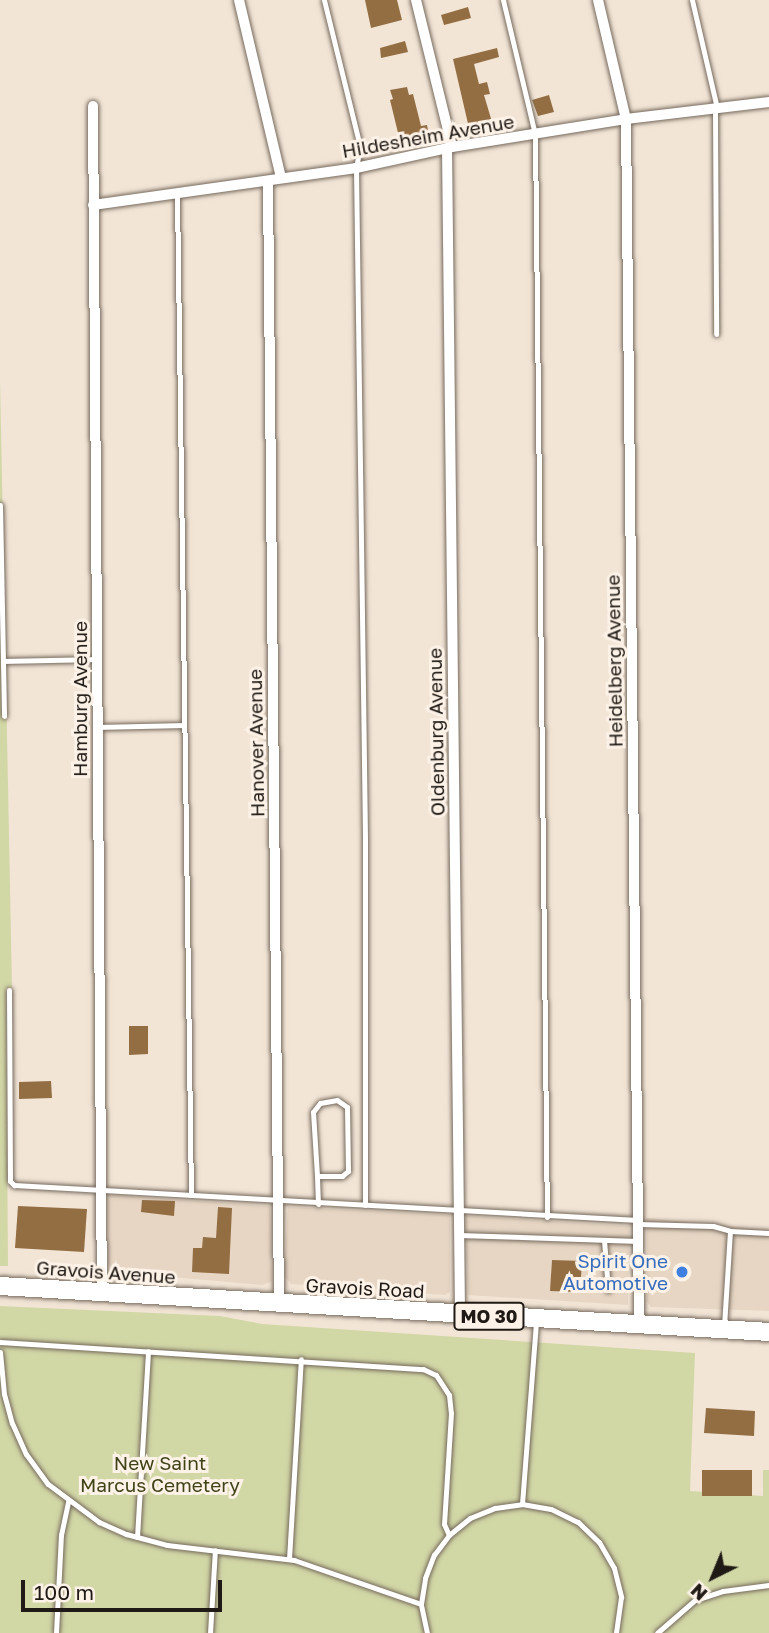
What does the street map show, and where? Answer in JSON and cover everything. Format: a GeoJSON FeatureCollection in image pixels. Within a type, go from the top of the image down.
{"type":"FeatureCollection","features":[{"type":"Feature","properties":{"kind":"main road","name":"Gravois Avenue"},"geometry":{"type":"LineString","coordinates":[[0,1286],[209,1299]]}},
{"type":"Feature","properties":{"kind":"main road","name":"Gravois Road"},"geometry":{"type":"LineString","coordinates":[[209,1299],[769,1332]]}},
{"type":"Feature","properties":{"kind":"street"},"geometry":{"type":"LineString","coordinates":[[239,0],[281,178]]}},
{"type":"Feature","properties":{"kind":"street","name":"Oldenburg Avenue"},"geometry":{"type":"LineString","coordinates":[[416,0],[449,148],[460,1314]]}},
{"type":"Feature","properties":{"kind":"street","name":"Heidelberg Avenue"},"geometry":{"type":"LineString","coordinates":[[598,0],[626,120],[639,1324]]}},
{"type":"Feature","properties":{"kind":"street","name":"Hildesheim Avenue"},"geometry":{"type":"LineString","coordinates":[[93,205],[356,168],[449,148],[626,120],[769,102]]}},
{"type":"Feature","properties":{"kind":"street","name":"Hamburg Avenue"},"geometry":{"type":"LineString","coordinates":[[93,106],[102,1293]]}},
{"type":"Feature","properties":{"kind":"street","name":"Hanover Avenue"},"geometry":{"type":"LineString","coordinates":[[268,182],[279,1304]]}},
{"type":"Feature","properties":{"kind":"lane"},"geometry":{"type":"LineString","coordinates":[[324,0],[359,147],[356,168],[365,841],[365,1205]]}},
{"type":"Feature","properties":{"kind":"lane"},"geometry":{"type":"LineString","coordinates":[[503,0],[535,134],[547,1217]]}},
{"type":"Feature","properties":{"kind":"lane"},"geometry":{"type":"LineString","coordinates":[[692,0],[716,108],[716,334]]}},
{"type":"Feature","properties":{"kind":"lane"},"geometry":{"type":"LineString","coordinates":[[177,194],[191,1195]]}},
{"type":"Feature","properties":{"kind":"lane"},"geometry":{"type":"LineString","coordinates":[[0,505],[4,716]]}},
{"type":"Feature","properties":{"kind":"lane"},"geometry":{"type":"LineString","coordinates":[[4,660],[97,659]]}},
{"type":"Feature","properties":{"kind":"lane"},"geometry":{"type":"LineString","coordinates":[[98,727],[183,725]]}},
{"type":"Feature","properties":{"kind":"lane"},"geometry":{"type":"LineString","coordinates":[[9,989],[10,1181],[14,1185],[713,1226],[730,1231],[769,1233]]}},
{"type":"Feature","properties":{"kind":"lane"},"geometry":{"type":"LineString","coordinates":[[317,1176],[342,1176],[348,1171],[347,1107],[337,1100],[320,1103],[313,1112],[318,1204]]}},
{"type":"Feature","properties":{"kind":"lane"},"geometry":{"type":"LineString","coordinates":[[724,1330],[730,1231]]}},
{"type":"Feature","properties":{"kind":"lane"},"geometry":{"type":"LineString","coordinates":[[459,1235],[638,1241]]}},
{"type":"Feature","properties":{"kind":"lane"},"geometry":{"type":"LineString","coordinates":[[604,1241],[608,1290]]}},
{"type":"Feature","properties":{"kind":"lane"},"geometry":{"type":"LineString","coordinates":[[522,1504],[536,1319]]}},
{"type":"Feature","properties":{"kind":"lane"},"geometry":{"type":"LineString","coordinates":[[0,1342],[416,1366],[436,1375],[449,1395],[451,1413],[444,1524],[449,1535]]}},
{"type":"Feature","properties":{"kind":"lane"},"geometry":{"type":"LineString","coordinates":[[137,1537],[148,1350]]}},
{"type":"Feature","properties":{"kind":"lane"},"geometry":{"type":"LineString","coordinates":[[0,1352],[7,1403],[26,1454],[48,1484],[99,1522],[167,1545],[289,1559],[421,1604]]}},
{"type":"Feature","properties":{"kind":"lane"},"geometry":{"type":"LineString","coordinates":[[289,1559],[301,1359]]}},
{"type":"Feature","properties":{"kind":"lane"},"geometry":{"type":"LineString","coordinates":[[56,1633],[61,1535],[68,1501]]}},
{"type":"Feature","properties":{"kind":"lane"},"geometry":{"type":"LineString","coordinates":[[427,1633],[421,1604],[425,1578],[434,1555],[449,1535],[470,1518],[495,1507],[522,1504],[551,1509],[578,1522],[599,1542],[614,1568],[621,1597],[616,1633]]}},
{"type":"Feature","properties":{"kind":"lane"},"geometry":{"type":"LineString","coordinates":[[210,1633],[215,1550]]}},
{"type":"Feature","properties":{"kind":"lane"},"geometry":{"type":"LineString","coordinates":[[657,1633],[695,1600],[723,1591],[769,1585]]}},
{"type":"Feature","properties":{"kind":"shaded area"},"geometry":{"type":"Polygon","coordinates":[[[108,1195],[270,1206],[272,1281],[263,1285],[115,1272],[108,1263],[108,1195]]]}},
{"type":"Feature","properties":{"kind":"shaded area"},"geometry":{"type":"Polygon","coordinates":[[[288,1207],[450,1215],[450,1292],[445,1295],[291,1284],[284,1276],[288,1207]]]}},
{"type":"Feature","properties":{"kind":"shaded area"},"geometry":{"type":"Polygon","coordinates":[[[466,1216],[629,1226],[628,1305],[468,1295],[466,1216]]]}},
{"type":"Feature","properties":{"kind":"shaded area"},"geometry":{"type":"Polygon","coordinates":[[[647,1218],[769,1230],[769,1311],[651,1307],[647,1302],[647,1218]]]}},
{"type":"Feature","properties":{"kind":"green space"},"geometry":{"type":"Polygon","coordinates":[[[0,378],[12,988],[6,988],[8,1266],[0,1266],[0,378]]]}},
{"type":"Feature","properties":{"kind":"green space","name":"New Saint Marcus Cemetery"},"geometry":{"type":"Polygon","coordinates":[[[0,1306],[220,1316],[262,1324],[695,1353],[690,1491],[763,1496],[763,1470],[769,1470],[769,1633],[0,1633],[0,1306]]]}},
{"type":"Feature","properties":{"kind":"building"},"geometry":{"type":"Polygon","coordinates":[[[365,0],[397,0],[402,20],[371,28],[365,0]]]}},
{"type":"Feature","properties":{"kind":"building"},"geometry":{"type":"Polygon","coordinates":[[[468,7],[471,18],[444,25],[441,15],[468,7]]]}},
{"type":"Feature","properties":{"kind":"building"},"geometry":{"type":"Polygon","coordinates":[[[405,41],[408,52],[381,58],[380,48],[405,41]]]}},
{"type":"Feature","properties":{"kind":"building"},"geometry":{"type":"Polygon","coordinates":[[[497,48],[499,57],[474,64],[479,84],[487,82],[490,94],[484,95],[492,122],[469,128],[453,59],[497,48]]]}},
{"type":"Feature","properties":{"kind":"building"},"geometry":{"type":"Polygon","coordinates":[[[407,87],[409,95],[413,94],[421,126],[427,125],[430,141],[405,146],[404,140],[400,141],[390,90],[407,87]]]}},
{"type":"Feature","properties":{"kind":"building"},"geometry":{"type":"Polygon","coordinates":[[[549,95],[554,112],[538,116],[532,100],[549,95]]]}},
{"type":"Feature","properties":{"kind":"building"},"geometry":{"type":"Polygon","coordinates":[[[129,1026],[148,1026],[148,1054],[129,1055],[129,1026]]]}},
{"type":"Feature","properties":{"kind":"building"},"geometry":{"type":"Polygon","coordinates":[[[51,1081],[52,1098],[19,1099],[19,1082],[51,1081]]]}},
{"type":"Feature","properties":{"kind":"building"},"geometry":{"type":"Polygon","coordinates":[[[142,1200],[175,1201],[174,1216],[141,1212],[142,1200]]]}},
{"type":"Feature","properties":{"kind":"building"},"geometry":{"type":"Polygon","coordinates":[[[18,1206],[87,1209],[84,1252],[15,1248],[18,1206]]]}},
{"type":"Feature","properties":{"kind":"building"},"geometry":{"type":"Polygon","coordinates":[[[218,1207],[232,1208],[229,1274],[192,1272],[193,1248],[202,1248],[203,1237],[216,1238],[218,1207]]]}},
{"type":"Feature","properties":{"kind":"building"},"geometry":{"type":"Polygon","coordinates":[[[552,1260],[582,1261],[580,1292],[550,1291],[552,1260]]]}},
{"type":"Feature","properties":{"kind":"building"},"geometry":{"type":"Polygon","coordinates":[[[706,1408],[755,1411],[754,1436],[704,1433],[706,1408]]]}},
{"type":"Feature","properties":{"kind":"building"},"geometry":{"type":"Polygon","coordinates":[[[702,1470],[752,1470],[752,1496],[702,1496],[702,1470]]]}},
{"type":"Feature","properties":{"kind":"place","name":"Spirit One Automotive"},"geometry":{"type":"Point","coordinates":[682,1272]}}]}
